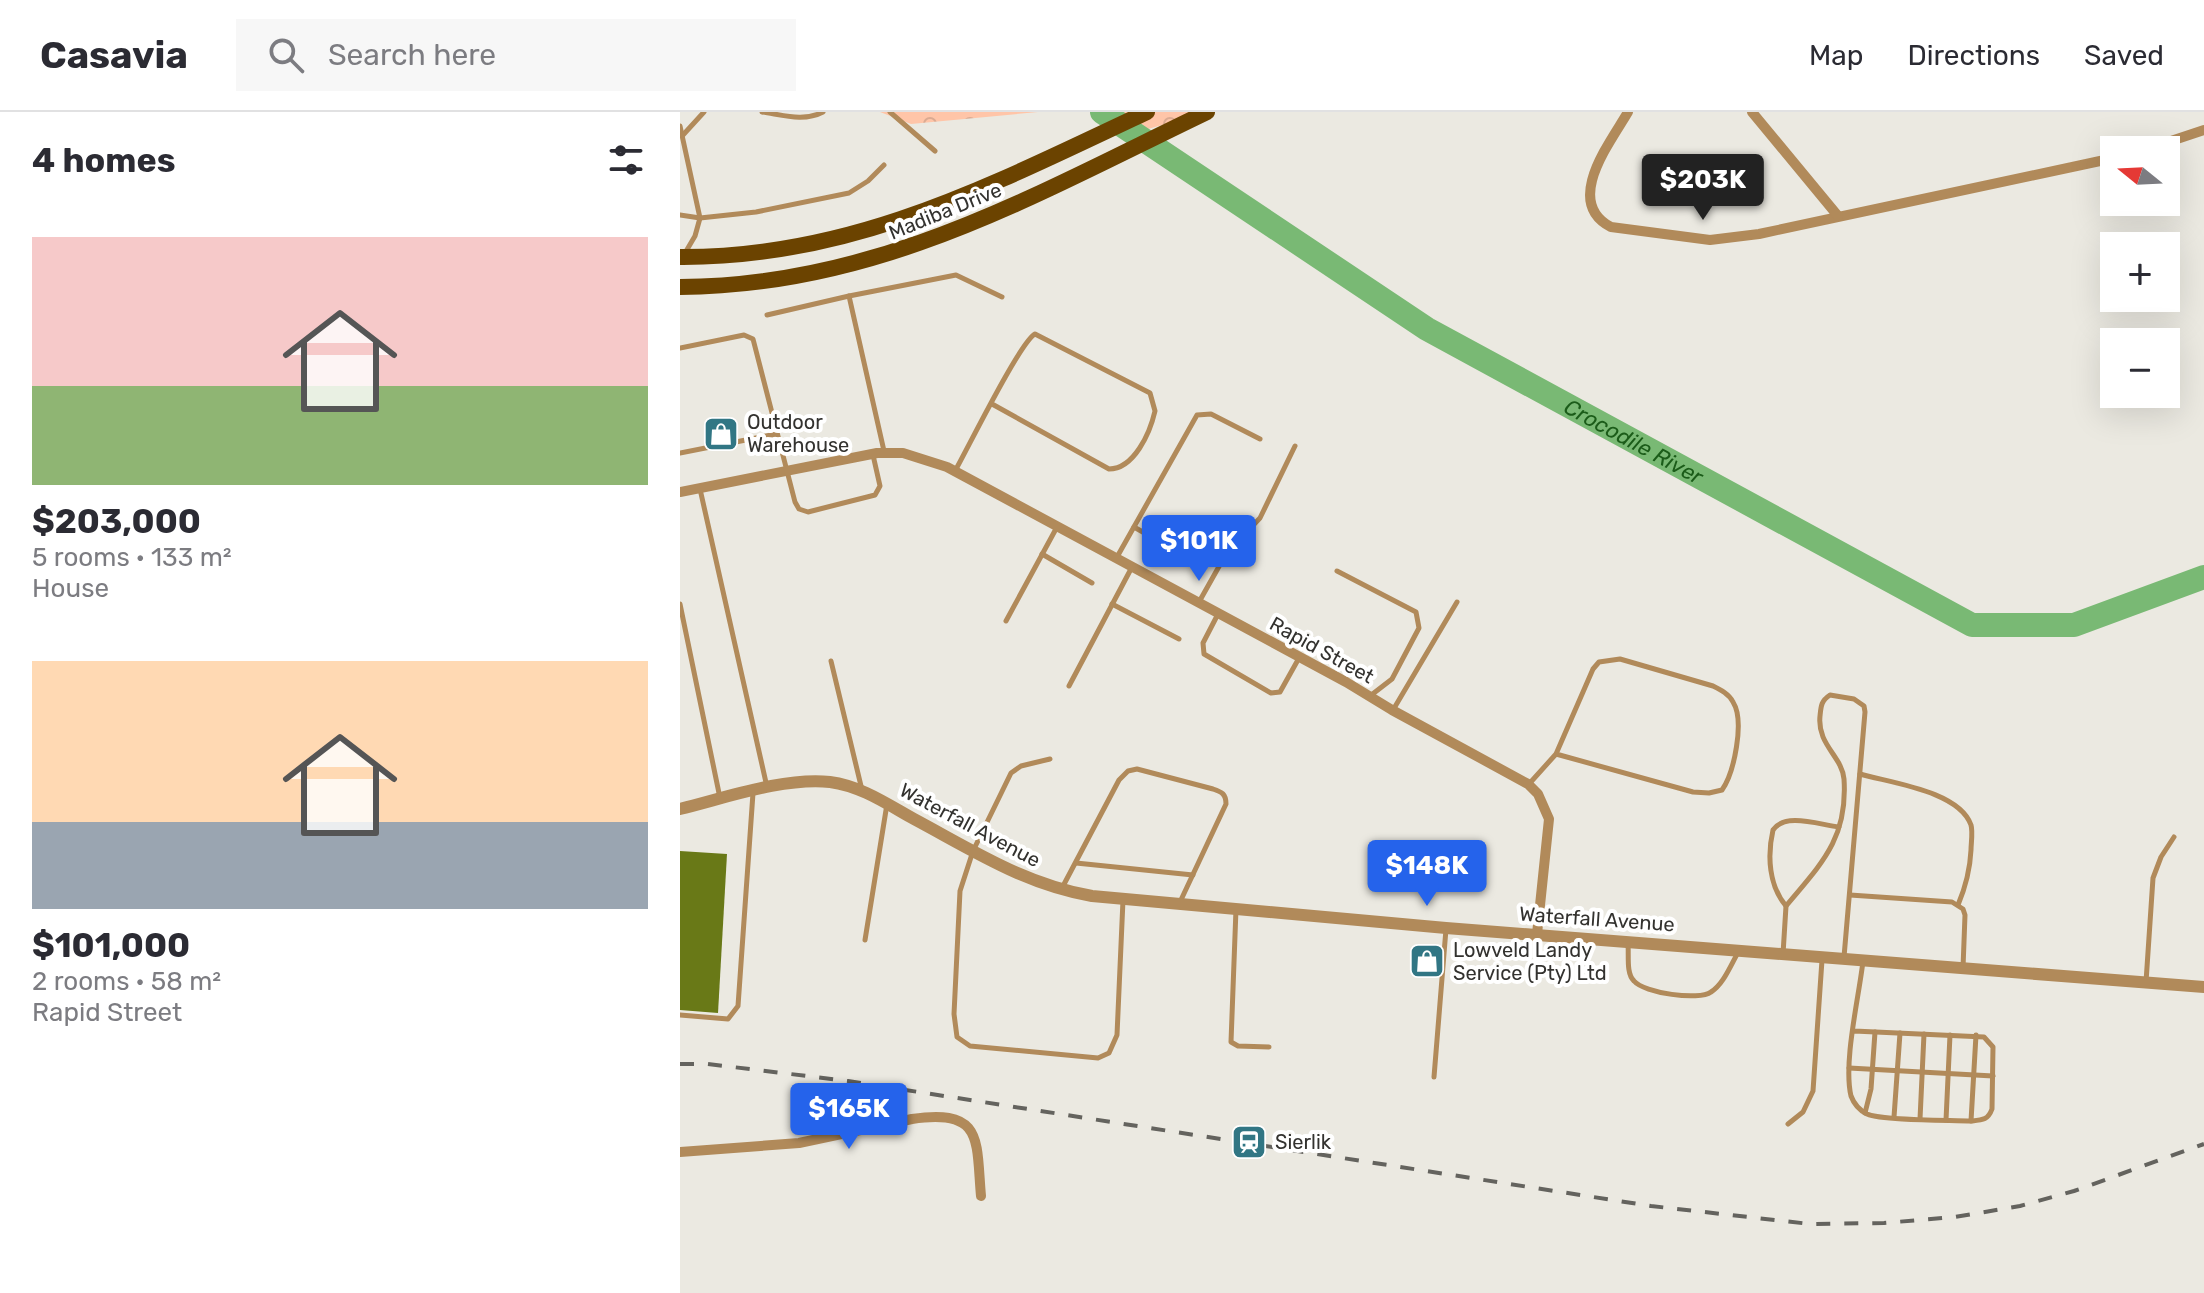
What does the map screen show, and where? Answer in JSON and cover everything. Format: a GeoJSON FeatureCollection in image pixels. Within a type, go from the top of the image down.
{"type":"FeatureCollection","features":[{"type":"Feature","properties":{"kind":"main road","name":"Madiba Drive"},"geometry":{"type":"LineString","coordinates":[[681,257],[771,252],[839,239],[959,199],[1147,112]]}},
{"type":"Feature","properties":{"kind":"main road","name":"Madiba Drive"},"geometry":{"type":"LineString","coordinates":[[685,289],[784,279],[850,266],[898,252],[952,232],[1036,194],[1207,112]]}},
{"type":"Feature","properties":{"kind":"street"},"geometry":{"type":"LineString","coordinates":[[1628,112],[1598,164],[1590,185],[1594,213],[1611,227],[1710,240],[1759,234],[2100,161]]}},
{"type":"Feature","properties":{"kind":"street"},"geometry":{"type":"LineString","coordinates":[[1752,112],[1838,216]]}},
{"type":"Feature","properties":{"kind":"street"},"geometry":{"type":"LineString","coordinates":[[2180,138],[2204,130]]}},
{"type":"Feature","properties":{"kind":"street","name":"Rapid Street"},"geometry":{"type":"LineString","coordinates":[[680,492],[784,469],[878,453],[914,456],[955,472],[1219,613],[1528,784]]}},
{"type":"Feature","properties":{"kind":"street","name":"Waterfall Avenue"},"geometry":{"type":"LineString","coordinates":[[680,809],[760,790],[818,782],[846,785],[1026,879],[1061,890],[1123,899],[1446,928],[2204,987]]}},
{"type":"Feature","properties":{"kind":"street"},"geometry":{"type":"LineString","coordinates":[[1528,784],[1538,794],[1549,819],[1537,934]]}},
{"type":"Feature","properties":{"kind":"street"},"geometry":{"type":"LineString","coordinates":[[680,1152],[799,1143],[912,1119],[947,1118],[963,1122],[975,1137],[981,1196]]}},
{"type":"Feature","properties":{"kind":"lane"},"geometry":{"type":"LineString","coordinates":[[682,136],[704,112]]}},
{"type":"Feature","properties":{"kind":"lane"},"geometry":{"type":"LineString","coordinates":[[762,112],[802,118],[823,112]]}},
{"type":"Feature","properties":{"kind":"lane"},"geometry":{"type":"LineString","coordinates":[[890,112],[935,151]]}},
{"type":"Feature","properties":{"kind":"lane"},"geometry":{"type":"LineString","coordinates":[[680,126],[700,218],[695,236],[681,257]]}},
{"type":"Feature","properties":{"kind":"lane"},"geometry":{"type":"LineString","coordinates":[[680,215],[700,218],[756,212],[849,193],[868,181],[884,165]]}},
{"type":"Feature","properties":{"kind":"lane"},"geometry":{"type":"LineString","coordinates":[[767,315],[956,275],[1002,297]]}},
{"type":"Feature","properties":{"kind":"lane"},"geometry":{"type":"LineString","coordinates":[[680,348],[744,335],[752,337],[784,469],[797,506],[808,512],[875,495],[880,486],[878,453],[849,296]]}},
{"type":"Feature","properties":{"kind":"lane"},"geometry":{"type":"LineString","coordinates":[[955,472],[1022,348],[1035,334],[1150,393],[1155,411],[1133,457],[1120,468],[1109,469],[992,404]]}},
{"type":"Feature","properties":{"kind":"lane"},"geometry":{"type":"LineString","coordinates":[[1116,558],[1197,415],[1211,414],[1260,439]]}},
{"type":"Feature","properties":{"kind":"lane"},"geometry":{"type":"LineString","coordinates":[[680,453],[776,434]]}},
{"type":"Feature","properties":{"kind":"lane"},"geometry":{"type":"LineString","coordinates":[[1199,603],[1226,554],[1260,518],[1295,446]]}},
{"type":"Feature","properties":{"kind":"lane"},"geometry":{"type":"LineString","coordinates":[[680,1015],[728,1019],[738,1006],[760,790],[699,488]]}},
{"type":"Feature","properties":{"kind":"lane"},"geometry":{"type":"LineString","coordinates":[[1006,621],[1057,527]]}},
{"type":"Feature","properties":{"kind":"lane"},"geometry":{"type":"LineString","coordinates":[[1134,527],[1197,563]]}},
{"type":"Feature","properties":{"kind":"lane"},"geometry":{"type":"LineString","coordinates":[[1042,554],[1092,583]]}},
{"type":"Feature","properties":{"kind":"lane"},"geometry":{"type":"LineString","coordinates":[[1069,686],[1132,567]]}},
{"type":"Feature","properties":{"kind":"lane"},"geometry":{"type":"LineString","coordinates":[[1337,571],[1416,612],[1419,628],[1392,679],[1370,696]]}},
{"type":"Feature","properties":{"kind":"lane"},"geometry":{"type":"LineString","coordinates":[[1392,710],[1457,602]]}},
{"type":"Feature","properties":{"kind":"lane"},"geometry":{"type":"LineString","coordinates":[[680,604],[720,799]]}},
{"type":"Feature","properties":{"kind":"lane"},"geometry":{"type":"LineString","coordinates":[[1112,604],[1179,639]]}},
{"type":"Feature","properties":{"kind":"lane"},"geometry":{"type":"LineString","coordinates":[[1219,613],[1205,637],[1203,651],[1271,693],[1280,692],[1300,657]]}},
{"type":"Feature","properties":{"kind":"lane"},"geometry":{"type":"LineString","coordinates":[[1528,784],[1556,754],[1593,669],[1599,662],[1620,659],[1713,686],[1725,692],[1734,703],[1737,714],[1734,766],[1722,790],[1709,793],[1693,792],[1556,754]]}},
{"type":"Feature","properties":{"kind":"lane"},"geometry":{"type":"LineString","coordinates":[[831,661],[862,791]]}},
{"type":"Feature","properties":{"kind":"lane"},"geometry":{"type":"LineString","coordinates":[[1783,954],[1786,906],[1830,852],[1839,827],[1843,774],[1819,730],[1821,706],[1830,695],[1854,699],[1864,706],[1844,958]]}},
{"type":"Feature","properties":{"kind":"lane"},"geometry":{"type":"LineString","coordinates":[[1050,759],[1013,771],[973,851],[960,891],[954,1014],[957,1037],[970,1046],[1098,1058],[1109,1053],[1117,1035],[1123,899]]}},
{"type":"Feature","properties":{"kind":"lane"},"geometry":{"type":"LineString","coordinates":[[1061,890],[1119,780],[1128,771],[1137,769],[1213,789],[1226,798],[1226,804],[1180,903]]}},
{"type":"Feature","properties":{"kind":"lane"},"geometry":{"type":"LineString","coordinates":[[1860,774],[1941,796],[1962,810],[1972,827],[1968,883],[1958,905]]}},
{"type":"Feature","properties":{"kind":"lane"},"geometry":{"type":"LineString","coordinates":[[865,940],[887,804]]}},
{"type":"Feature","properties":{"kind":"lane"},"geometry":{"type":"LineString","coordinates":[[1786,906],[1778,897],[1771,872],[1772,836],[1777,824],[1787,820],[1839,827]]}},
{"type":"Feature","properties":{"kind":"lane"},"geometry":{"type":"LineString","coordinates":[[2146,983],[2153,878],[2161,857],[2174,837]]}},
{"type":"Feature","properties":{"kind":"lane"},"geometry":{"type":"LineString","coordinates":[[1076,863],[1193,875]]}},
{"type":"Feature","properties":{"kind":"lane"},"geometry":{"type":"LineString","coordinates":[[1850,895],[1952,902],[1958,905],[1965,915],[1963,968]]}},
{"type":"Feature","properties":{"kind":"lane"},"geometry":{"type":"LineString","coordinates":[[1236,908],[1231,1042],[1238,1046],[1269,1047]]}},
{"type":"Feature","properties":{"kind":"lane"},"geometry":{"type":"LineString","coordinates":[[1434,1077],[1446,928]]}},
{"type":"Feature","properties":{"kind":"lane"},"geometry":{"type":"LineString","coordinates":[[1628,941],[1630,976],[1637,984],[1695,998],[1710,994],[1719,986],[1740,950]]}},
{"type":"Feature","properties":{"kind":"lane"},"geometry":{"type":"LineString","coordinates":[[1788,1124],[1803,1112],[1813,1091],[1822,957]]}},
{"type":"Feature","properties":{"kind":"lane"},"geometry":{"type":"LineString","coordinates":[[1854,1031],[1984,1037],[1993,1047],[1992,1109],[1989,1116],[1984,1120],[1971,1121],[1894,1117],[1865,1113],[1853,1101],[1849,1068],[1863,960]]}},
{"type":"Feature","properties":{"kind":"lane"},"geometry":{"type":"LineString","coordinates":[[1865,1113],[1873,1069],[1875,1032]]}},
{"type":"Feature","properties":{"kind":"lane"},"geometry":{"type":"LineString","coordinates":[[1894,1117],[1900,1033]]}},
{"type":"Feature","properties":{"kind":"lane"},"geometry":{"type":"LineString","coordinates":[[1920,1119],[1924,1034]]}},
{"type":"Feature","properties":{"kind":"lane"},"geometry":{"type":"LineString","coordinates":[[1946,1120],[1950,1035]]}},
{"type":"Feature","properties":{"kind":"lane"},"geometry":{"type":"LineString","coordinates":[[1971,1121],[1976,1035]]}},
{"type":"Feature","properties":{"kind":"lane"},"geometry":{"type":"LineString","coordinates":[[1849,1068],[1993,1076]]}},
{"type":"Feature","properties":{"kind":"green space"},"geometry":{"type":"Polygon","coordinates":[[[880,112],[1038,112],[911,124],[880,112]]]}},
{"type":"Feature","properties":{"kind":"green space"},"geometry":{"type":"Polygon","coordinates":[[[1114,112],[1208,112],[1148,129],[1114,112]]]}},
{"type":"Feature","properties":{"kind":"building"},"geometry":{"type":"Polygon","coordinates":[[[680,851],[727,854],[718,1013],[680,1010],[680,851]]]}},
{"type":"Feature","properties":{"kind":"waterway","name":"Crocodile River"},"geometry":{"type":"LineString","coordinates":[[1102,112],[1427,329],[1972,625],[2074,625],[2204,577]]}},
{"type":"Feature","properties":{"kind":"railway"},"geometry":{"type":"LineString","coordinates":[[680,1064],[708,1064],[848,1081],[1651,1206],[1810,1224],[1884,1223],[1955,1217],[2020,1206],[2074,1191],[2204,1144]]}},
{"type":"Feature","properties":{"kind":"place","name":"Outdoor Warehouse"},"geometry":{"type":"Point","coordinates":[721,434]}},
{"type":"Feature","properties":{"kind":"place","name":"Lowveld Landy Service (Pty) Ltd"},"geometry":{"type":"Point","coordinates":[1427,961]}},
{"type":"Feature","properties":{"kind":"place","name":"Sierlik"},"geometry":{"type":"Point","coordinates":[1249,1142]}}]}
